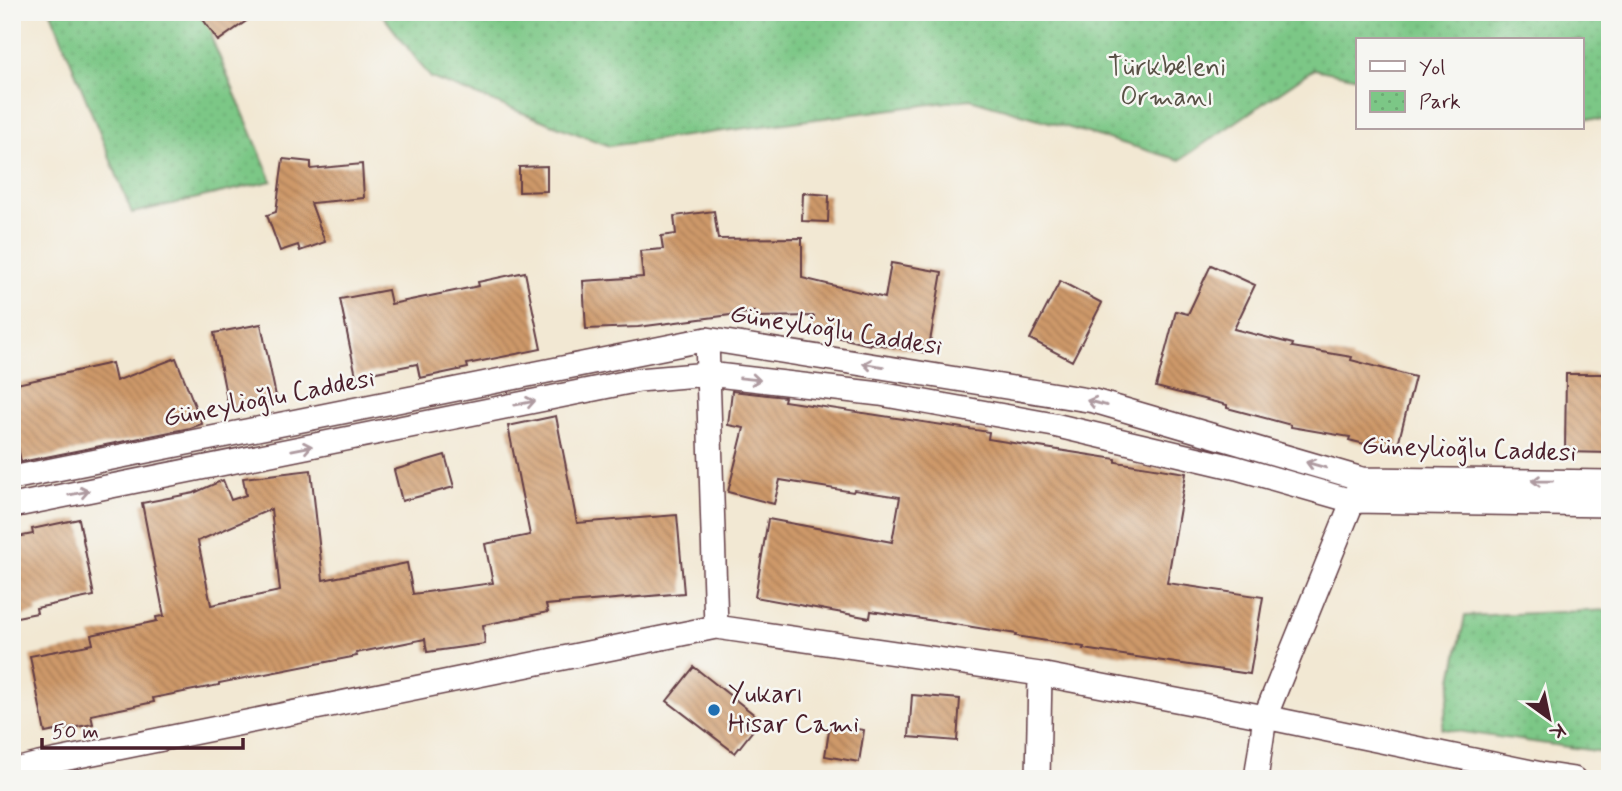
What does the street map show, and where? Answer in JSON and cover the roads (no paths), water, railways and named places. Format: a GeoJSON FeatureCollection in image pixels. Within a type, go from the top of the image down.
{"type":"FeatureCollection","features":[{"type":"Feature","properties":{"kind":"street"},"geometry":{"type":"LineString","coordinates":[[707,339],[716,627]]}},
{"type":"Feature","properties":{"kind":"street","name":"Güneylioğlu Caddesi"},"geometry":{"type":"LineString","coordinates":[[12,478],[707,339],[1094,401],[1362,479],[1610,482]]}},
{"type":"Feature","properties":{"kind":"street","name":"Güneylioğlu Caddesi"},"geometry":{"type":"LineString","coordinates":[[12,506],[639,380],[708,374],[880,394],[1054,425],[1237,468],[1352,501],[1610,505]]}},
{"type":"Feature","properties":{"kind":"street"},"geometry":{"type":"LineString","coordinates":[[1256,779],[1265,717],[1362,479]]}},
{"type":"Feature","properties":{"kind":"street"},"geometry":{"type":"LineString","coordinates":[[12,771],[42,771],[716,627],[1040,674],[1265,717],[1541,776],[1574,779]]}},
{"type":"Feature","properties":{"kind":"street"},"geometry":{"type":"LineString","coordinates":[[1038,779],[1040,674]]}},
{"type":"Feature","properties":{"kind":"place","name":"Yukarı Hisar Cami"},"geometry":{"type":"Point","coordinates":[714,710]}},
{"type":"Feature","properties":{"kind":"park label","name":"Türkbeleni Ormanı"},"geometry":{"type":"Point","coordinates":[1167,83]}}]}
